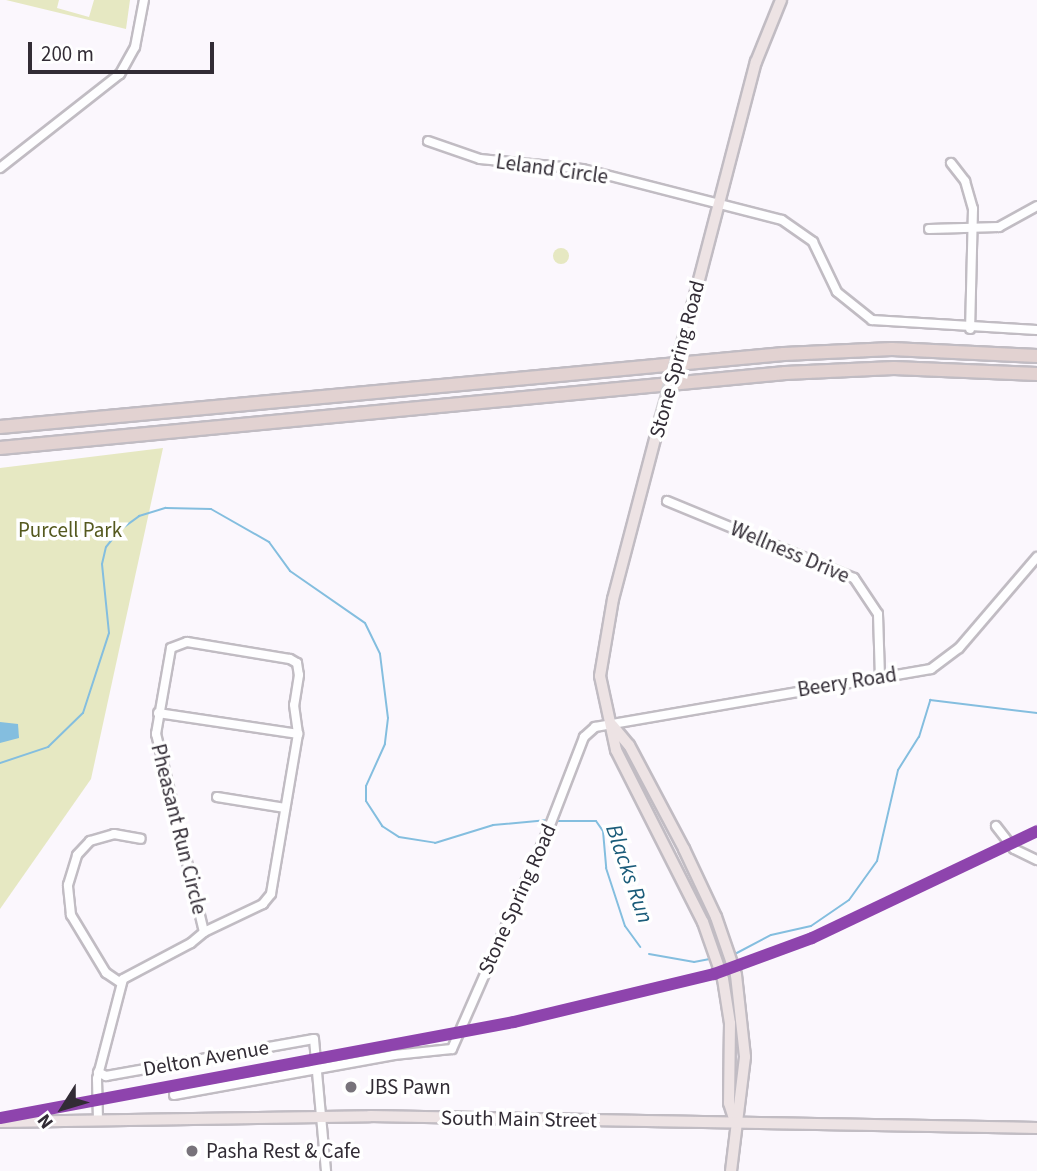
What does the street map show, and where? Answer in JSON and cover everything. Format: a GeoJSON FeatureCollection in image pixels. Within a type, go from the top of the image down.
{"type":"FeatureCollection","features":[{"type":"Feature","properties":{"kind":"highway"},"geometry":{"type":"LineString","coordinates":[[0,427],[764,355],[891,349],[1037,355]]}},
{"type":"Feature","properties":{"kind":"highway"},"geometry":{"type":"LineString","coordinates":[[0,448],[785,373],[894,368],[1037,374]]}},
{"type":"Feature","properties":{"kind":"main road","name":"Stone Spring Road"},"geometry":{"type":"LineString","coordinates":[[735,1121],[729,1103],[730,1023],[723,978],[704,922],[616,750],[602,695],[601,654],[660,420],[756,62],[781,0]]}},
{"type":"Feature","properties":{"kind":"main road","name":"Stone Spring Road"},"geometry":{"type":"LineString","coordinates":[[610,723],[629,745],[716,917],[736,975],[745,1057],[742,1104],[735,1121],[731,1171]]}},
{"type":"Feature","properties":{"kind":"main road","name":"South Main Street"},"geometry":{"type":"LineString","coordinates":[[0,1122],[322,1117],[735,1121],[1037,1128]]}},
{"type":"Feature","properties":{"kind":"street"},"geometry":{"type":"LineString","coordinates":[[0,168],[120,74],[135,47],[144,0]]}},
{"type":"Feature","properties":{"kind":"street","name":"Leland Circle"},"geometry":{"type":"LineString","coordinates":[[428,141],[480,159],[583,169],[782,220],[803,232],[818,250],[837,292],[864,317],[884,323],[1037,330]]}},
{"type":"Feature","properties":{"kind":"street"},"geometry":{"type":"LineString","coordinates":[[951,163],[969,190],[974,230],[970,329]]}},
{"type":"Feature","properties":{"kind":"street"},"geometry":{"type":"LineString","coordinates":[[929,229],[974,230],[1011,223],[1037,206]]}},
{"type":"Feature","properties":{"kind":"street","name":"Wellness Drive"},"geometry":{"type":"LineString","coordinates":[[667,501],[854,578],[878,614],[880,677]]}},
{"type":"Feature","properties":{"kind":"street","name":"Beery Road"},"geometry":{"type":"LineString","coordinates":[[610,723],[923,671],[944,661],[1037,557]]}},
{"type":"Feature","properties":{"kind":"street","name":"Pheasant Run Circle"},"geometry":{"type":"LineString","coordinates":[[187,642],[298,663],[298,734],[270,897],[204,932],[156,734],[171,648],[187,642]]}},
{"type":"Feature","properties":{"kind":"street"},"geometry":{"type":"LineString","coordinates":[[158,713],[298,734]]}},
{"type":"Feature","properties":{"kind":"street","name":"Stone Spring Road"},"geometry":{"type":"LineString","coordinates":[[320,1067],[452,1049],[547,832],[584,737],[610,723]]}},
{"type":"Feature","properties":{"kind":"street"},"geometry":{"type":"LineString","coordinates":[[217,797],[285,808]]}},
{"type":"Feature","properties":{"kind":"street"},"geometry":{"type":"LineString","coordinates":[[996,826],[1014,849],[1037,860]]}},
{"type":"Feature","properties":{"kind":"street"},"geometry":{"type":"LineString","coordinates":[[121,983],[106,972],[71,915],[68,885],[78,852],[90,841],[114,834],[141,839]]}},
{"type":"Feature","properties":{"kind":"street"},"geometry":{"type":"LineString","coordinates":[[98,1120],[99,1072],[121,983],[130,971],[191,943],[204,932]]}},
{"type":"Feature","properties":{"kind":"street","name":"Delton Avenue"},"geometry":{"type":"LineString","coordinates":[[99,1072],[106,1076],[314,1039],[320,1067]]}},
{"type":"Feature","properties":{"kind":"street"},"geometry":{"type":"LineString","coordinates":[[174,1095],[320,1067],[326,1171]]}},
{"type":"Feature","properties":{"kind":"green space"},"geometry":{"type":"Polygon","coordinates":[[[6,0],[59,0],[57,8],[89,17],[94,0],[130,0],[126,29],[6,0]]]}},
{"type":"Feature","properties":{"kind":"green space"},"geometry":{"type":"Polygon","coordinates":[[[558,248],[564,248],[569,256],[567,262],[558,264],[553,259],[553,253],[558,248]]]}},
{"type":"Feature","properties":{"kind":"green space","name":"Purcell Park"},"geometry":{"type":"Polygon","coordinates":[[[163,448],[91,779],[0,909],[0,468],[163,448]]]}},
{"type":"Feature","properties":{"kind":"water"},"geometry":{"type":"Polygon","coordinates":[[[0,722],[18,724],[19,738],[0,743],[0,722]]]}},
{"type":"Feature","properties":{"kind":"waterway","name":"Blacks Run"},"geometry":{"type":"LineString","coordinates":[[0,763],[48,747],[83,713],[109,633],[102,564],[106,547],[120,530],[139,516],[166,508],[211,509],[269,542],[290,571],[365,623],[380,654],[388,718],[385,744],[366,786],[366,801],[382,826],[399,837],[435,843],[493,825],[548,820]]}},
{"type":"Feature","properties":{"kind":"waterway","name":"Blacks Run"},"geometry":{"type":"LineString","coordinates":[[733,955],[771,935],[811,926],[849,900],[877,861],[898,770],[919,737],[930,700],[1037,713]]}},
{"type":"Feature","properties":{"kind":"waterway","name":"Blacks Run"},"geometry":{"type":"LineString","coordinates":[[554,821],[596,821],[603,831],[606,868],[625,926],[640,947]]}},
{"type":"Feature","properties":{"kind":"waterway","name":"Blacks Run"},"geometry":{"type":"LineString","coordinates":[[649,954],[694,962],[710,959]]}},
{"type":"Feature","properties":{"kind":"transit line"},"geometry":{"type":"LineString","coordinates":[[0,1118],[514,1022],[714,974],[812,938],[1037,831]]}},
{"type":"Feature","properties":{"kind":"place","name":"JBS Pawn"},"geometry":{"type":"Point","coordinates":[351,1087]}},
{"type":"Feature","properties":{"kind":"place","name":"Pasha Rest & Cafe"},"geometry":{"type":"Point","coordinates":[192,1151]}}]}
